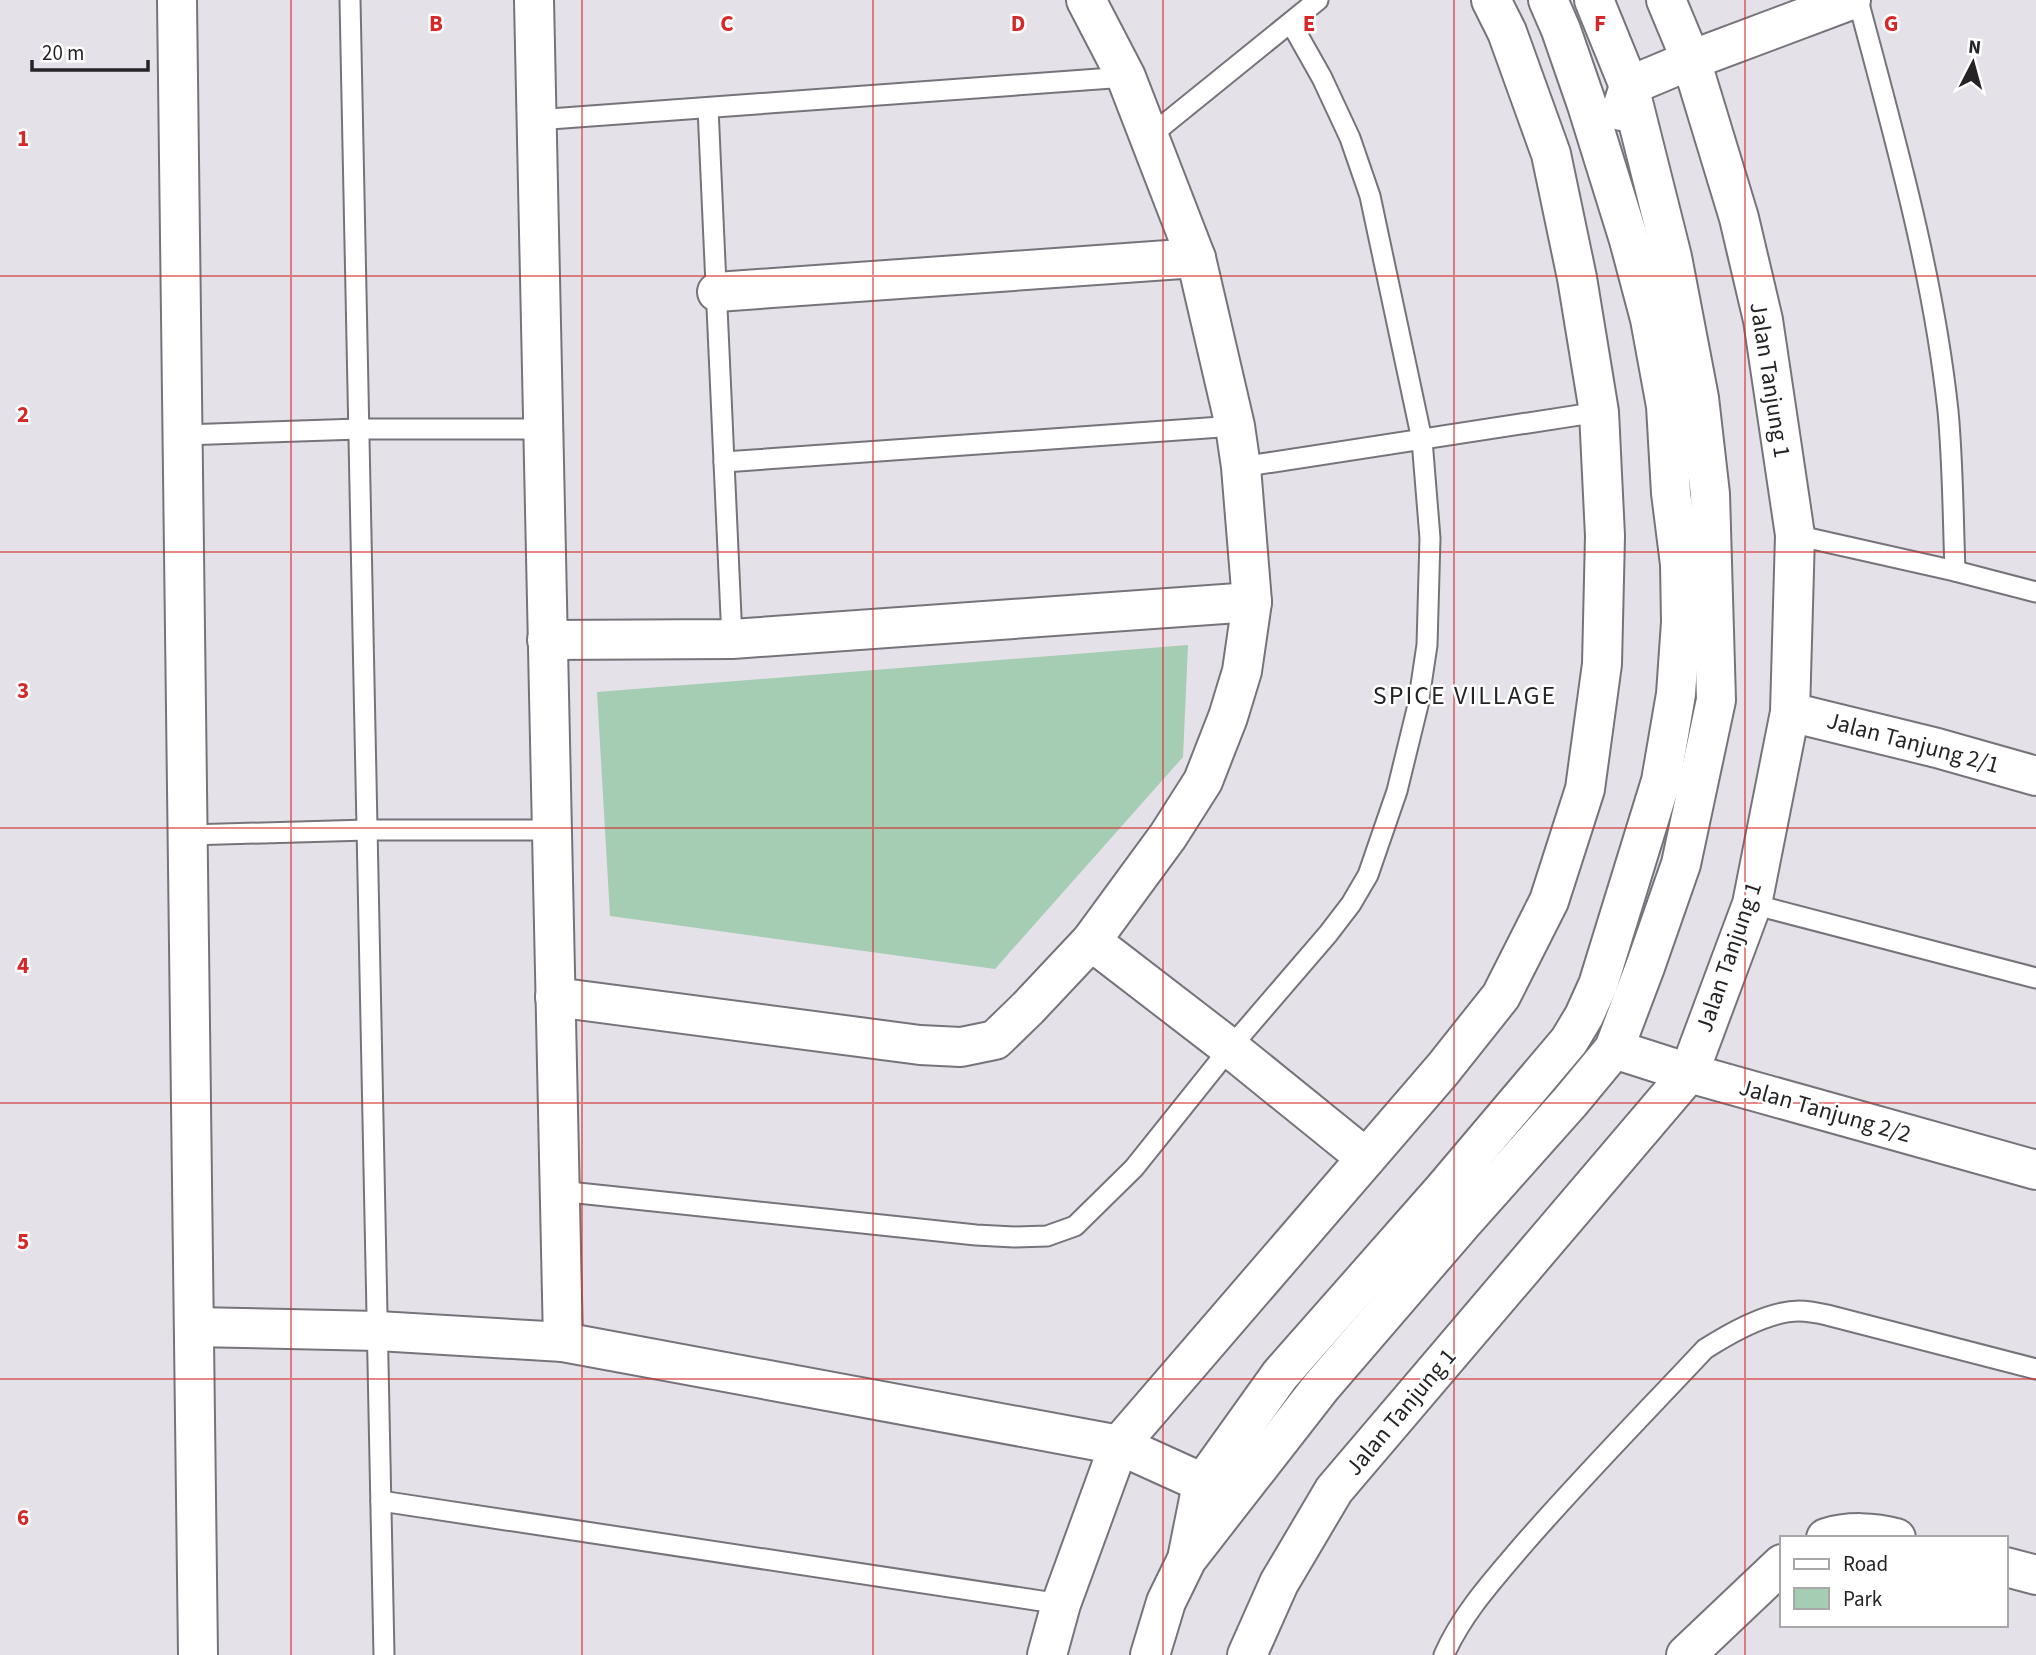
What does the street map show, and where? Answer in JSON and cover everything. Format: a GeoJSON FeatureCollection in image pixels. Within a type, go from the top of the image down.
{"type":"FeatureCollection","features":[{"type":"Feature","properties":{"kind":"street"},"geometry":{"type":"LineString","coordinates":[[177,0],[198,1655]]}},
{"type":"Feature","properties":{"kind":"street"},"geometry":{"type":"LineString","coordinates":[[534,0],[563,1342]]}},
{"type":"Feature","properties":{"kind":"street"},"geometry":{"type":"LineString","coordinates":[[555,997],[920,1045],[961,1047],[995,1040],[1091,941],[1168,836],[1203,781],[1228,717],[1242,671],[1252,602],[1235,426],[1196,257],[1126,77],[1086,0]]}},
{"type":"Feature","properties":{"kind":"street"},"geometry":{"type":"LineString","coordinates":[[1047,1655],[1061,1604],[1119,1445],[1443,1069],[1501,996],[1549,901],[1585,789],[1602,664],[1605,536],[1599,412],[1577,278],[1551,155],[1507,32],[1491,0]]}},
{"type":"Feature","properties":{"kind":"street"},"geometry":{"type":"LineString","coordinates":[[1150,1655],[1166,1602],[1219,1491],[1280,1375],[1543,1074],[1569,1041],[1584,1016],[1598,985],[1661,781],[1676,694],[1681,622],[1680,564],[1671,493],[1666,406],[1650,319],[1604,159],[1571,58],[1548,0]]}},
{"type":"Feature","properties":{"kind":"street"},"geometry":{"type":"LineString","coordinates":[[1219,1491],[1321,1387],[1614,1049],[1681,864],[1716,700],[1710,494],[1699,398],[1672,257],[1629,86],[1594,0]]}},
{"type":"Feature","properties":{"kind":"street","name":"Jalan Tanjung 1"},"geometry":{"type":"LineString","coordinates":[[1247,1655],[1279,1583],[1334,1490],[1689,1073],[1752,904],[1790,712],[1795,535],[1763,320],[1739,218],[1691,60],[1666,0]]}},
{"type":"Feature","properties":{"kind":"street"},"geometry":{"type":"LineString","coordinates":[[1604,159],[1629,86],[1851,0]]}},
{"type":"Feature","properties":{"kind":"street"},"geometry":{"type":"LineString","coordinates":[[1571,58],[1629,86]]}},
{"type":"Feature","properties":{"kind":"street"},"geometry":{"type":"LineString","coordinates":[[716,292],[1196,257]]}},
{"type":"Feature","properties":{"kind":"street"},"geometry":{"type":"LineString","coordinates":[[547,640],[732,639],[1252,602]]}},
{"type":"Feature","properties":{"kind":"street","name":"Jalan Tanjung 2/1"},"geometry":{"type":"LineString","coordinates":[[1790,712],[2036,776]]}},
{"type":"Feature","properties":{"kind":"street"},"geometry":{"type":"LineString","coordinates":[[1091,941],[1230,1048],[1366,1158]]}},
{"type":"Feature","properties":{"kind":"street"},"geometry":{"type":"LineString","coordinates":[[1598,985],[1614,1049]]}},
{"type":"Feature","properties":{"kind":"street"},"geometry":{"type":"LineString","coordinates":[[1543,1074],[1614,1049]]}},
{"type":"Feature","properties":{"kind":"street","name":"Jalan Tanjung 2/2"},"geometry":{"type":"LineString","coordinates":[[1614,1049],[1689,1073],[2036,1170]]}},
{"type":"Feature","properties":{"kind":"street"},"geometry":{"type":"LineString","coordinates":[[194,1327],[377,1331],[563,1342],[1119,1445],[1219,1491]]}},
{"type":"Feature","properties":{"kind":"street"},"geometry":{"type":"LineString","coordinates":[[1831,1536],[1840,1533],[1889,1536]]}},
{"type":"Feature","properties":{"kind":"street"},"geometry":{"type":"LineString","coordinates":[[1686,1655],[1780,1566]]}},
{"type":"Feature","properties":{"kind":"street"},"geometry":{"type":"LineString","coordinates":[[2008,1568],[2036,1575]]}},
{"type":"Feature","properties":{"kind":"lane"},"geometry":{"type":"LineString","coordinates":[[350,0],[384,1655]]}},
{"type":"Feature","properties":{"kind":"lane"},"geometry":{"type":"LineString","coordinates":[[1150,136],[1318,0]]}},
{"type":"Feature","properties":{"kind":"lane"},"geometry":{"type":"LineString","coordinates":[[1858,0],[1916,220],[1935,320],[1948,412],[1955,570]]}},
{"type":"Feature","properties":{"kind":"lane"},"geometry":{"type":"LineString","coordinates":[[559,1191],[976,1235],[1047,1237],[1075,1226],[1134,1168],[1351,904],[1368,875],[1397,791],[1419,705],[1427,645],[1430,538],[1422,440],[1370,196],[1344,127],[1322,79],[1291,23]]}},
{"type":"Feature","properties":{"kind":"lane"},"geometry":{"type":"LineString","coordinates":[[536,120],[1126,77]]}},
{"type":"Feature","properties":{"kind":"lane"},"geometry":{"type":"LineString","coordinates":[[708,108],[732,639]]}},
{"type":"Feature","properties":{"kind":"lane"},"geometry":{"type":"LineString","coordinates":[[1241,467],[1599,412]]}},
{"type":"Feature","properties":{"kind":"lane"},"geometry":{"type":"LineString","coordinates":[[724,462],[1235,426]]}},
{"type":"Feature","properties":{"kind":"lane"},"geometry":{"type":"LineString","coordinates":[[183,435],[359,429],[543,429]]}},
{"type":"Feature","properties":{"kind":"lane"},"geometry":{"type":"LineString","coordinates":[[1795,535],[1955,570],[2036,592]]}},
{"type":"Feature","properties":{"kind":"lane"},"geometry":{"type":"LineString","coordinates":[[188,835],[367,830],[552,830]]}},
{"type":"Feature","properties":{"kind":"lane"},"geometry":{"type":"LineString","coordinates":[[1752,904],[2036,978]]}},
{"type":"Feature","properties":{"kind":"lane"},"geometry":{"type":"LineString","coordinates":[[1444,1655],[1482,1593],[1559,1504],[1705,1349],[1729,1333],[1772,1316],[1797,1311],[1827,1315],[2036,1369]]}},
{"type":"Feature","properties":{"kind":"lane"},"geometry":{"type":"LineString","coordinates":[[381,1501],[1061,1604]]}},
{"type":"Feature","properties":{"kind":"green space"},"geometry":{"type":"Polygon","coordinates":[[[1188,645],[1183,757],[995,969],[610,916],[597,692],[1188,645]]]}},
{"type":"Feature","properties":{"kind":"district","name":"SPICE VILLAGE"},"geometry":{"type":"Point","coordinates":[1465,695]}}]}
